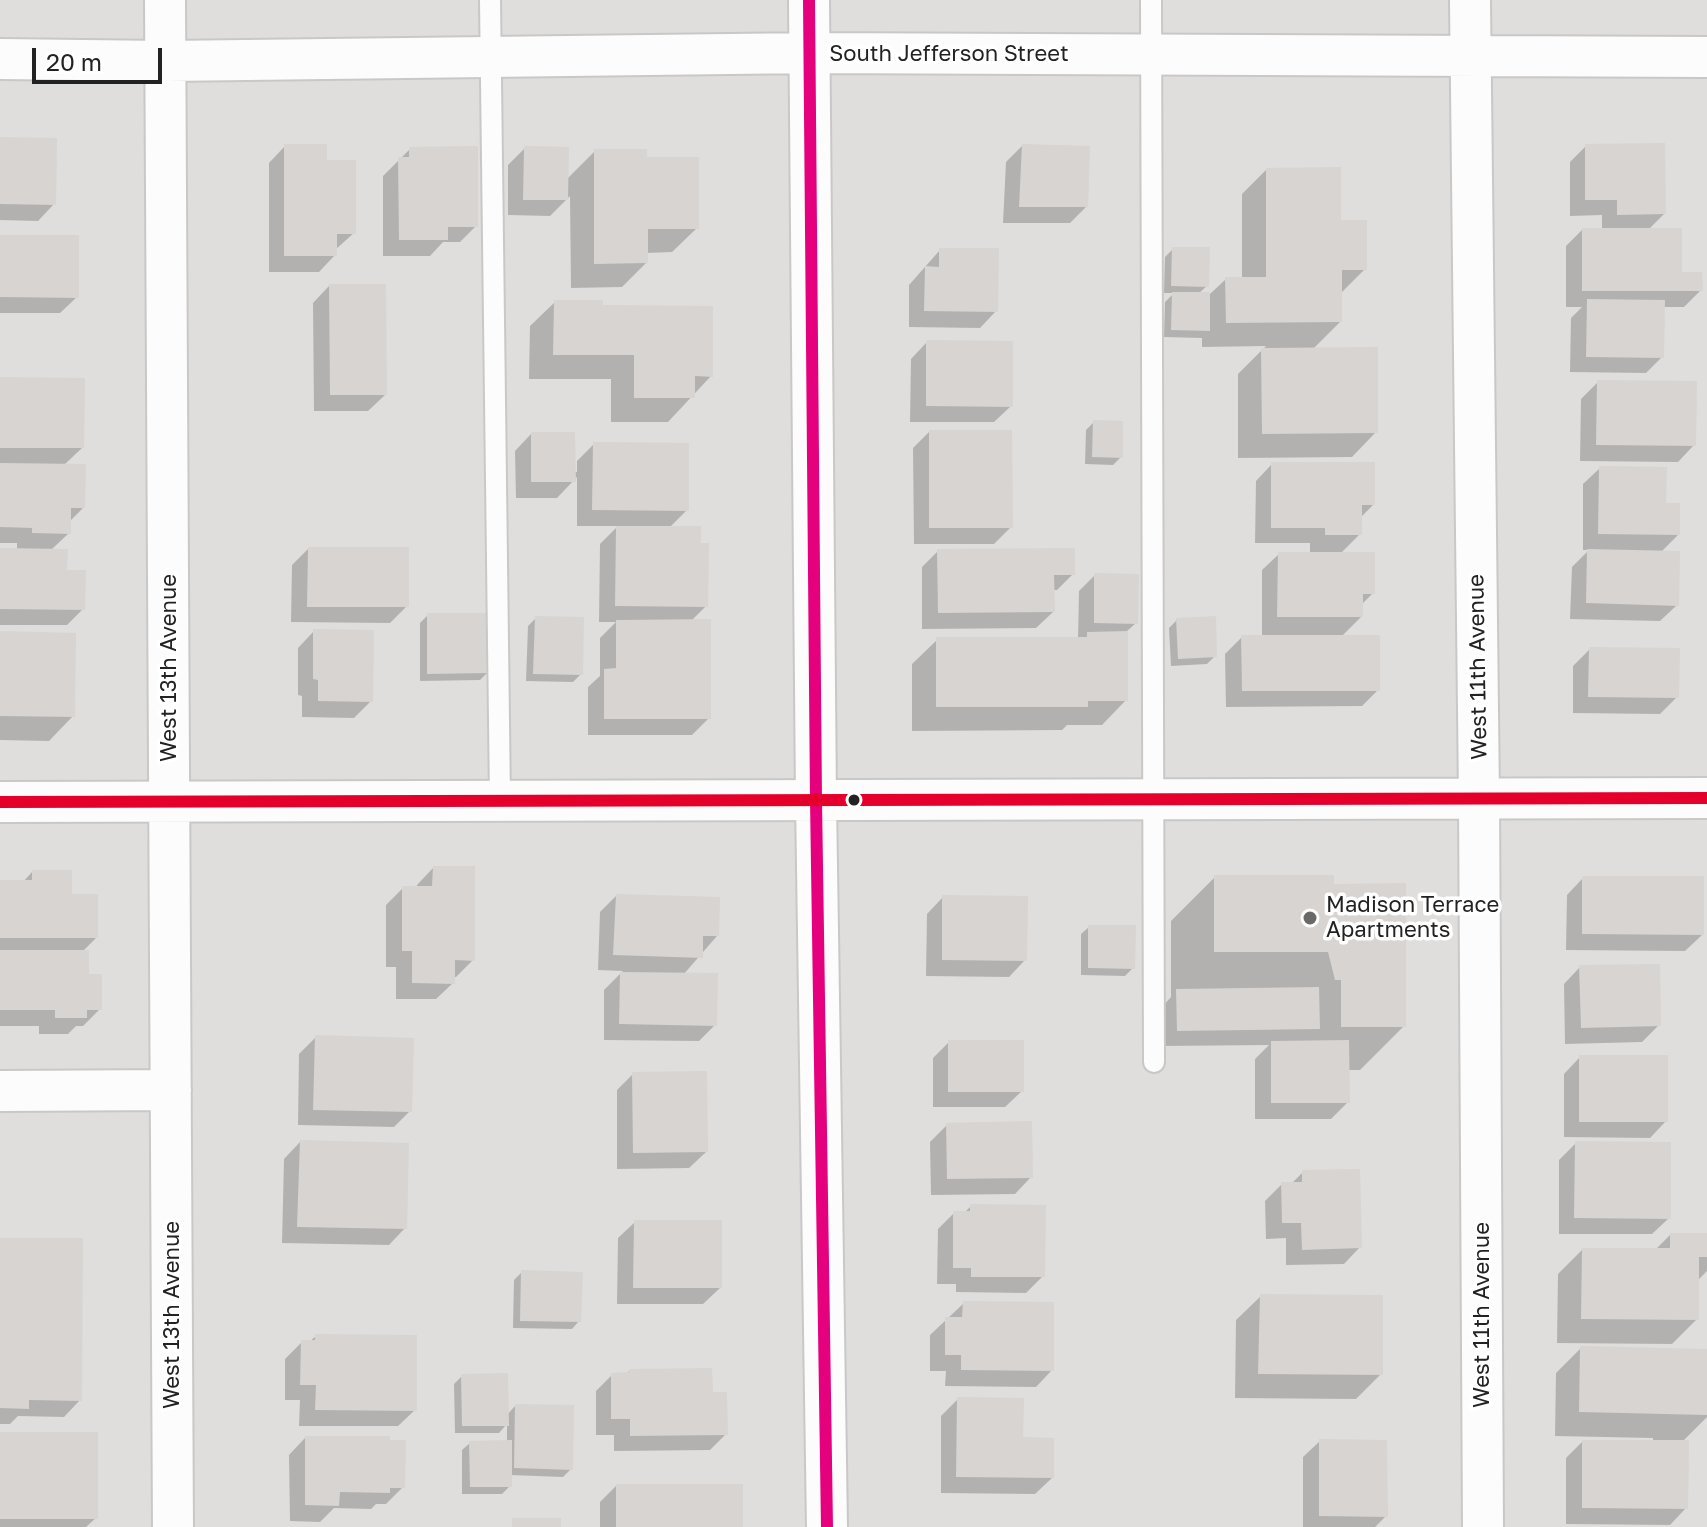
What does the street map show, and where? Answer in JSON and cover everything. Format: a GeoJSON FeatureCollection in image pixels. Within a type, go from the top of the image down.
{"type":"FeatureCollection","features":[{"type":"Feature","properties":{"kind":"street","name":"West 13th Avenue"},"geometry":{"type":"LineString","coordinates":[[165,0],[173,1527]]}},
{"type":"Feature","properties":{"kind":"street"},"geometry":{"type":"LineString","coordinates":[[809,0],[816,800],[827,1527]]}},
{"type":"Feature","properties":{"kind":"street","name":"West 11th Avenue"},"geometry":{"type":"LineString","coordinates":[[1470,0],[1483,1527]]}},
{"type":"Feature","properties":{"kind":"street","name":"South Jefferson Street"},"geometry":{"type":"LineString","coordinates":[[0,59],[166,61],[810,53],[1707,57]]}},
{"type":"Feature","properties":{"kind":"street"},"geometry":{"type":"LineString","coordinates":[[0,802],[1707,798]]}},
{"type":"Feature","properties":{"kind":"street"},"geometry":{"type":"LineString","coordinates":[[0,1091],[171,1090]]}},
{"type":"Feature","properties":{"kind":"lane"},"geometry":{"type":"LineString","coordinates":[[490,0],[500,800]]}},
{"type":"Feature","properties":{"kind":"lane"},"geometry":{"type":"LineString","coordinates":[[1151,0],[1154,1062]]}},
{"type":"Feature","properties":{"kind":"shaded area"},"geometry":{"type":"Polygon","coordinates":[[[0,0],[1707,0],[1707,1527],[0,1527],[0,0]]]}},
{"type":"Feature","properties":{"kind":"building"},"geometry":{"type":"Polygon","coordinates":[[[0,137],[57,138],[56,205],[0,204],[0,137]]]}},
{"type":"Feature","properties":{"kind":"building"},"geometry":{"type":"Polygon","coordinates":[[[1665,143],[1666,214],[1617,215],[1617,200],[1585,200],[1585,144],[1665,143]]]}},
{"type":"Feature","properties":{"kind":"building"},"geometry":{"type":"Polygon","coordinates":[[[284,144],[327,144],[327,160],[356,160],[356,234],[337,234],[337,256],[284,256],[284,144]]]}},
{"type":"Feature","properties":{"kind":"building"},"geometry":{"type":"Polygon","coordinates":[[[1022,144],[1090,146],[1088,207],[1019,207],[1022,144]]]}},
{"type":"Feature","properties":{"kind":"building"},"geometry":{"type":"Polygon","coordinates":[[[478,146],[478,227],[448,227],[448,240],[399,240],[398,157],[409,157],[409,147],[478,146]]]}},
{"type":"Feature","properties":{"kind":"building"},"geometry":{"type":"Polygon","coordinates":[[[524,146],[569,147],[568,200],[523,200],[524,146]]]}},
{"type":"Feature","properties":{"kind":"building"},"geometry":{"type":"Polygon","coordinates":[[[594,149],[647,149],[647,157],[699,157],[699,229],[648,229],[648,263],[594,264],[594,149]]]}},
{"type":"Feature","properties":{"kind":"building"},"geometry":{"type":"Polygon","coordinates":[[[1341,167],[1341,220],[1367,220],[1367,270],[1342,270],[1342,322],[1226,323],[1225,277],[1266,277],[1266,168],[1341,167]]]}},
{"type":"Feature","properties":{"kind":"building"},"geometry":{"type":"Polygon","coordinates":[[[1582,228],[1682,228],[1682,272],[1702,272],[1703,291],[1582,291],[1582,228]]]}},
{"type":"Feature","properties":{"kind":"building"},"geometry":{"type":"Polygon","coordinates":[[[0,235],[79,235],[79,298],[0,297],[0,235]]]}},
{"type":"Feature","properties":{"kind":"building"},"geometry":{"type":"Polygon","coordinates":[[[1172,247],[1210,247],[1209,287],[1171,286],[1172,247]]]}},
{"type":"Feature","properties":{"kind":"building"},"geometry":{"type":"Polygon","coordinates":[[[939,248],[999,248],[998,312],[924,311],[925,266],[939,267],[939,248]]]}},
{"type":"Feature","properties":{"kind":"building"},"geometry":{"type":"Polygon","coordinates":[[[329,284],[386,284],[387,395],[330,395],[329,284]]]}},
{"type":"Feature","properties":{"kind":"building"},"geometry":{"type":"Polygon","coordinates":[[[1172,292],[1210,292],[1210,331],[1171,330],[1172,292]]]}},
{"type":"Feature","properties":{"kind":"building"},"geometry":{"type":"Polygon","coordinates":[[[1587,299],[1665,300],[1664,358],[1586,357],[1587,299]]]}},
{"type":"Feature","properties":{"kind":"building"},"geometry":{"type":"Polygon","coordinates":[[[554,300],[603,300],[603,305],[713,306],[713,377],[695,376],[695,398],[634,398],[634,355],[553,355],[554,300]]]}},
{"type":"Feature","properties":{"kind":"building"},"geometry":{"type":"Polygon","coordinates":[[[926,340],[1013,341],[1013,407],[926,406],[926,340]]]}},
{"type":"Feature","properties":{"kind":"building"},"geometry":{"type":"Polygon","coordinates":[[[1378,347],[1378,433],[1262,434],[1261,348],[1378,347]]]}},
{"type":"Feature","properties":{"kind":"building"},"geometry":{"type":"Polygon","coordinates":[[[0,377],[85,378],[84,448],[0,448],[0,377]]]}},
{"type":"Feature","properties":{"kind":"building"},"geometry":{"type":"Polygon","coordinates":[[[1597,380],[1697,381],[1696,446],[1596,445],[1597,380]]]}},
{"type":"Feature","properties":{"kind":"building"},"geometry":{"type":"Polygon","coordinates":[[[1093,420],[1123,421],[1123,458],[1092,457],[1093,420]]]}},
{"type":"Feature","properties":{"kind":"building"},"geometry":{"type":"Polygon","coordinates":[[[929,430],[1012,430],[1013,528],[929,528],[929,430]]]}},
{"type":"Feature","properties":{"kind":"building"},"geometry":{"type":"Polygon","coordinates":[[[531,432],[575,432],[576,482],[531,482],[531,432]]]}},
{"type":"Feature","properties":{"kind":"building"},"geometry":{"type":"Polygon","coordinates":[[[593,442],[689,443],[689,511],[592,510],[593,442]]]}},
{"type":"Feature","properties":{"kind":"building"},"geometry":{"type":"Polygon","coordinates":[[[1271,462],[1375,462],[1375,505],[1362,505],[1362,535],[1325,535],[1325,528],[1271,528],[1271,462]]]}},
{"type":"Feature","properties":{"kind":"building"},"geometry":{"type":"Polygon","coordinates":[[[0,463],[86,464],[85,508],[71,508],[71,534],[32,533],[32,528],[0,527],[0,463]]]}},
{"type":"Feature","properties":{"kind":"building"},"geometry":{"type":"Polygon","coordinates":[[[1599,466],[1667,467],[1666,503],[1680,503],[1680,535],[1598,534],[1599,466]]]}},
{"type":"Feature","properties":{"kind":"building"},"geometry":{"type":"Polygon","coordinates":[[[616,526],[701,526],[701,543],[709,543],[708,607],[615,606],[616,526]]]}},
{"type":"Feature","properties":{"kind":"building"},"geometry":{"type":"Polygon","coordinates":[[[308,547],[409,547],[409,607],[307,607],[308,547]]]}},
{"type":"Feature","properties":{"kind":"building"},"geometry":{"type":"Polygon","coordinates":[[[0,548],[68,549],[67,570],[86,570],[85,610],[0,609],[0,548]]]}},
{"type":"Feature","properties":{"kind":"building"},"geometry":{"type":"Polygon","coordinates":[[[1075,548],[1075,575],[1054,575],[1055,612],[938,613],[937,549],[1075,548]]]}},
{"type":"Feature","properties":{"kind":"building"},"geometry":{"type":"Polygon","coordinates":[[[1587,549],[1680,551],[1679,606],[1586,603],[1587,549]]]}},
{"type":"Feature","properties":{"kind":"building"},"geometry":{"type":"Polygon","coordinates":[[[1278,552],[1375,552],[1375,594],[1363,594],[1363,617],[1277,617],[1278,552]]]}},
{"type":"Feature","properties":{"kind":"building"},"geometry":{"type":"Polygon","coordinates":[[[1094,573],[1139,574],[1138,624],[1094,623],[1094,573]]]}},
{"type":"Feature","properties":{"kind":"building"},"geometry":{"type":"Polygon","coordinates":[[[427,613],[489,613],[490,673],[427,674],[427,613]]]}},
{"type":"Feature","properties":{"kind":"building"},"geometry":{"type":"Polygon","coordinates":[[[535,616],[584,617],[583,675],[533,674],[535,616]]]}},
{"type":"Feature","properties":{"kind":"building"},"geometry":{"type":"Polygon","coordinates":[[[1216,616],[1217,657],[1178,659],[1176,618],[1216,616]]]}},
{"type":"Feature","properties":{"kind":"building"},"geometry":{"type":"Polygon","coordinates":[[[711,619],[711,719],[604,719],[604,669],[616,668],[616,620],[711,619]]]}},
{"type":"Feature","properties":{"kind":"building"},"geometry":{"type":"Polygon","coordinates":[[[313,629],[374,630],[373,702],[318,701],[318,680],[313,679],[313,629]]]}},
{"type":"Feature","properties":{"kind":"building"},"geometry":{"type":"Polygon","coordinates":[[[0,631],[76,633],[75,717],[0,716],[0,631]]]}},
{"type":"Feature","properties":{"kind":"building"},"geometry":{"type":"Polygon","coordinates":[[[1128,631],[1128,701],[1088,701],[1088,707],[936,707],[936,637],[1087,637],[1087,632],[1128,631]]]}},
{"type":"Feature","properties":{"kind":"building"},"geometry":{"type":"Polygon","coordinates":[[[1241,635],[1380,635],[1380,691],[1242,691],[1241,635]]]}},
{"type":"Feature","properties":{"kind":"building"},"geometry":{"type":"Polygon","coordinates":[[[1589,647],[1680,648],[1679,698],[1588,697],[1589,647]]]}},
{"type":"Feature","properties":{"kind":"building"},"geometry":{"type":"Polygon","coordinates":[[[433,866],[475,866],[475,961],[455,960],[455,984],[412,983],[412,951],[402,951],[402,886],[432,886],[433,866]]]}},
{"type":"Feature","properties":{"kind":"building"},"geometry":{"type":"Polygon","coordinates":[[[32,870],[72,870],[72,894],[98,894],[98,938],[0,938],[0,880],[32,880],[32,870]]]}},
{"type":"Feature","properties":{"kind":"building","name":"Madison Terrace Apartments"},"geometry":{"type":"Polygon","coordinates":[[[1214,875],[1334,875],[1334,884],[1406,883],[1406,1027],[1341,1027],[1341,980],[1335,980],[1328,952],[1214,952],[1214,875]]]}},
{"type":"Feature","properties":{"kind":"building"},"geometry":{"type":"Polygon","coordinates":[[[1582,876],[1704,876],[1704,935],[1582,934],[1582,876]]]}},
{"type":"Feature","properties":{"kind":"building"},"geometry":{"type":"Polygon","coordinates":[[[616,894],[720,897],[719,936],[703,936],[703,958],[613,955],[616,894]]]}},
{"type":"Feature","properties":{"kind":"building"},"geometry":{"type":"Polygon","coordinates":[[[942,895],[1028,896],[1027,961],[942,960],[942,895]]]}},
{"type":"Feature","properties":{"kind":"building"},"geometry":{"type":"Polygon","coordinates":[[[1088,925],[1136,925],[1135,969],[1088,968],[1088,925]]]}},
{"type":"Feature","properties":{"kind":"building"},"geometry":{"type":"Polygon","coordinates":[[[0,950],[89,950],[89,974],[102,974],[102,1010],[87,1010],[87,1018],[55,1018],[55,1010],[0,1010],[0,950]]]}},
{"type":"Feature","properties":{"kind":"building"},"geometry":{"type":"Polygon","coordinates":[[[1660,964],[1661,1026],[1581,1028],[1579,965],[1660,964]]]}},
{"type":"Feature","properties":{"kind":"building"},"geometry":{"type":"Polygon","coordinates":[[[620,972],[718,973],[717,1026],[619,1024],[620,972]]]}},
{"type":"Feature","properties":{"kind":"building"},"geometry":{"type":"Polygon","coordinates":[[[1319,987],[1320,1029],[1177,1031],[1176,989],[1319,987]]]}},
{"type":"Feature","properties":{"kind":"building"},"geometry":{"type":"Polygon","coordinates":[[[315,1035],[414,1038],[412,1112],[313,1110],[315,1035]]]}},
{"type":"Feature","properties":{"kind":"building"},"geometry":{"type":"Polygon","coordinates":[[[948,1040],[1024,1040],[1024,1092],[948,1092],[948,1040]]]}},
{"type":"Feature","properties":{"kind":"building"},"geometry":{"type":"Polygon","coordinates":[[[1349,1040],[1350,1103],[1271,1103],[1271,1041],[1349,1040]]]}},
{"type":"Feature","properties":{"kind":"building"},"geometry":{"type":"Polygon","coordinates":[[[1579,1055],[1668,1055],[1668,1122],[1579,1122],[1579,1055]]]}},
{"type":"Feature","properties":{"kind":"building"},"geometry":{"type":"Polygon","coordinates":[[[707,1071],[708,1152],[633,1153],[632,1072],[707,1071]]]}},
{"type":"Feature","properties":{"kind":"building"},"geometry":{"type":"Polygon","coordinates":[[[1032,1121],[1033,1178],[947,1179],[946,1123],[1032,1121]]]}},
{"type":"Feature","properties":{"kind":"building"},"geometry":{"type":"Polygon","coordinates":[[[300,1140],[409,1143],[407,1229],[297,1227],[300,1140]]]}},
{"type":"Feature","properties":{"kind":"building"},"geometry":{"type":"Polygon","coordinates":[[[1575,1141],[1671,1142],[1671,1219],[1574,1218],[1575,1141]]]}},
{"type":"Feature","properties":{"kind":"building"},"geometry":{"type":"Polygon","coordinates":[[[1360,1169],[1362,1248],[1302,1250],[1301,1223],[1282,1223],[1281,1182],[1302,1182],[1302,1170],[1360,1169]]]}},
{"type":"Feature","properties":{"kind":"building"},"geometry":{"type":"Polygon","coordinates":[[[970,1204],[1046,1205],[1045,1277],[971,1277],[971,1268],[953,1268],[953,1211],[970,1211],[970,1204]]]}},
{"type":"Feature","properties":{"kind":"building"},"geometry":{"type":"Polygon","coordinates":[[[634,1220],[722,1220],[722,1288],[633,1288],[634,1220]]]}},
{"type":"Feature","properties":{"kind":"building"},"geometry":{"type":"Polygon","coordinates":[[[1670,1233],[1707,1233],[1707,1257],[1699,1257],[1699,1320],[1581,1319],[1582,1248],[1670,1248],[1670,1233]]]}},
{"type":"Feature","properties":{"kind":"building"},"geometry":{"type":"Polygon","coordinates":[[[0,1238],[83,1238],[82,1401],[29,1400],[29,1409],[0,1408],[0,1238]]]}},
{"type":"Feature","properties":{"kind":"building"},"geometry":{"type":"Polygon","coordinates":[[[521,1270],[583,1272],[581,1322],[520,1321],[521,1270]]]}},
{"type":"Feature","properties":{"kind":"building"},"geometry":{"type":"Polygon","coordinates":[[[1260,1294],[1383,1295],[1383,1375],[1258,1374],[1260,1294]]]}},
{"type":"Feature","properties":{"kind":"building"},"geometry":{"type":"Polygon","coordinates":[[[963,1301],[1054,1302],[1054,1371],[961,1370],[961,1355],[945,1355],[945,1317],[962,1317],[963,1301]]]}},
{"type":"Feature","properties":{"kind":"building"},"geometry":{"type":"Polygon","coordinates":[[[315,1334],[417,1335],[417,1411],[315,1410],[316,1385],[300,1385],[301,1340],[315,1340],[315,1334]]]}},
{"type":"Feature","properties":{"kind":"building"},"geometry":{"type":"Polygon","coordinates":[[[1580,1346],[1707,1349],[1707,1415],[1579,1412],[1580,1346]]]}},
{"type":"Feature","properties":{"kind":"building"},"geometry":{"type":"Polygon","coordinates":[[[712,1368],[713,1392],[727,1392],[728,1435],[630,1436],[630,1419],[611,1419],[611,1373],[629,1372],[629,1369],[712,1368]]]}},
{"type":"Feature","properties":{"kind":"building"},"geometry":{"type":"Polygon","coordinates":[[[508,1373],[509,1426],[462,1426],[461,1374],[508,1373]]]}},
{"type":"Feature","properties":{"kind":"building"},"geometry":{"type":"Polygon","coordinates":[[[957,1397],[1024,1398],[1023,1437],[1054,1438],[1054,1478],[956,1477],[957,1397]]]}},
{"type":"Feature","properties":{"kind":"building"},"geometry":{"type":"Polygon","coordinates":[[[515,1404],[574,1405],[573,1470],[514,1468],[515,1404]]]}},
{"type":"Feature","properties":{"kind":"building"},"geometry":{"type":"Polygon","coordinates":[[[0,1432],[98,1432],[98,1519],[0,1519],[0,1432]]]}},
{"type":"Feature","properties":{"kind":"building"},"geometry":{"type":"Polygon","coordinates":[[[305,1436],[390,1436],[390,1440],[406,1440],[405,1488],[390,1488],[390,1493],[340,1492],[339,1506],[305,1505],[305,1436]]]}},
{"type":"Feature","properties":{"kind":"building"},"geometry":{"type":"Polygon","coordinates":[[[1319,1439],[1387,1440],[1388,1517],[1319,1516],[1319,1439]]]}},
{"type":"Feature","properties":{"kind":"building"},"geometry":{"type":"Polygon","coordinates":[[[512,1440],[512,1487],[470,1487],[469,1441],[512,1440]]]}},
{"type":"Feature","properties":{"kind":"building"},"geometry":{"type":"Polygon","coordinates":[[[1582,1440],[1689,1440],[1688,1509],[1582,1508],[1582,1440]]]}},
{"type":"Feature","properties":{"kind":"building"},"geometry":{"type":"Polygon","coordinates":[[[616,1484],[743,1484],[743,1527],[616,1527],[616,1484]]]}},
{"type":"Feature","properties":{"kind":"building"},"geometry":{"type":"Polygon","coordinates":[[[512,1518],[561,1518],[561,1527],[512,1527],[512,1518]]]}},
{"type":"Feature","properties":{"kind":"transit line"},"geometry":{"type":"LineString","coordinates":[[809,0],[816,800],[827,1527]]}},
{"type":"Feature","properties":{"kind":"transit line"},"geometry":{"type":"LineString","coordinates":[[0,802],[1707,798]]}},
{"type":"Feature","properties":{"kind":"place","name":"Madison Terrace Apartments"},"geometry":{"type":"Point","coordinates":[1310,918]}}]}
